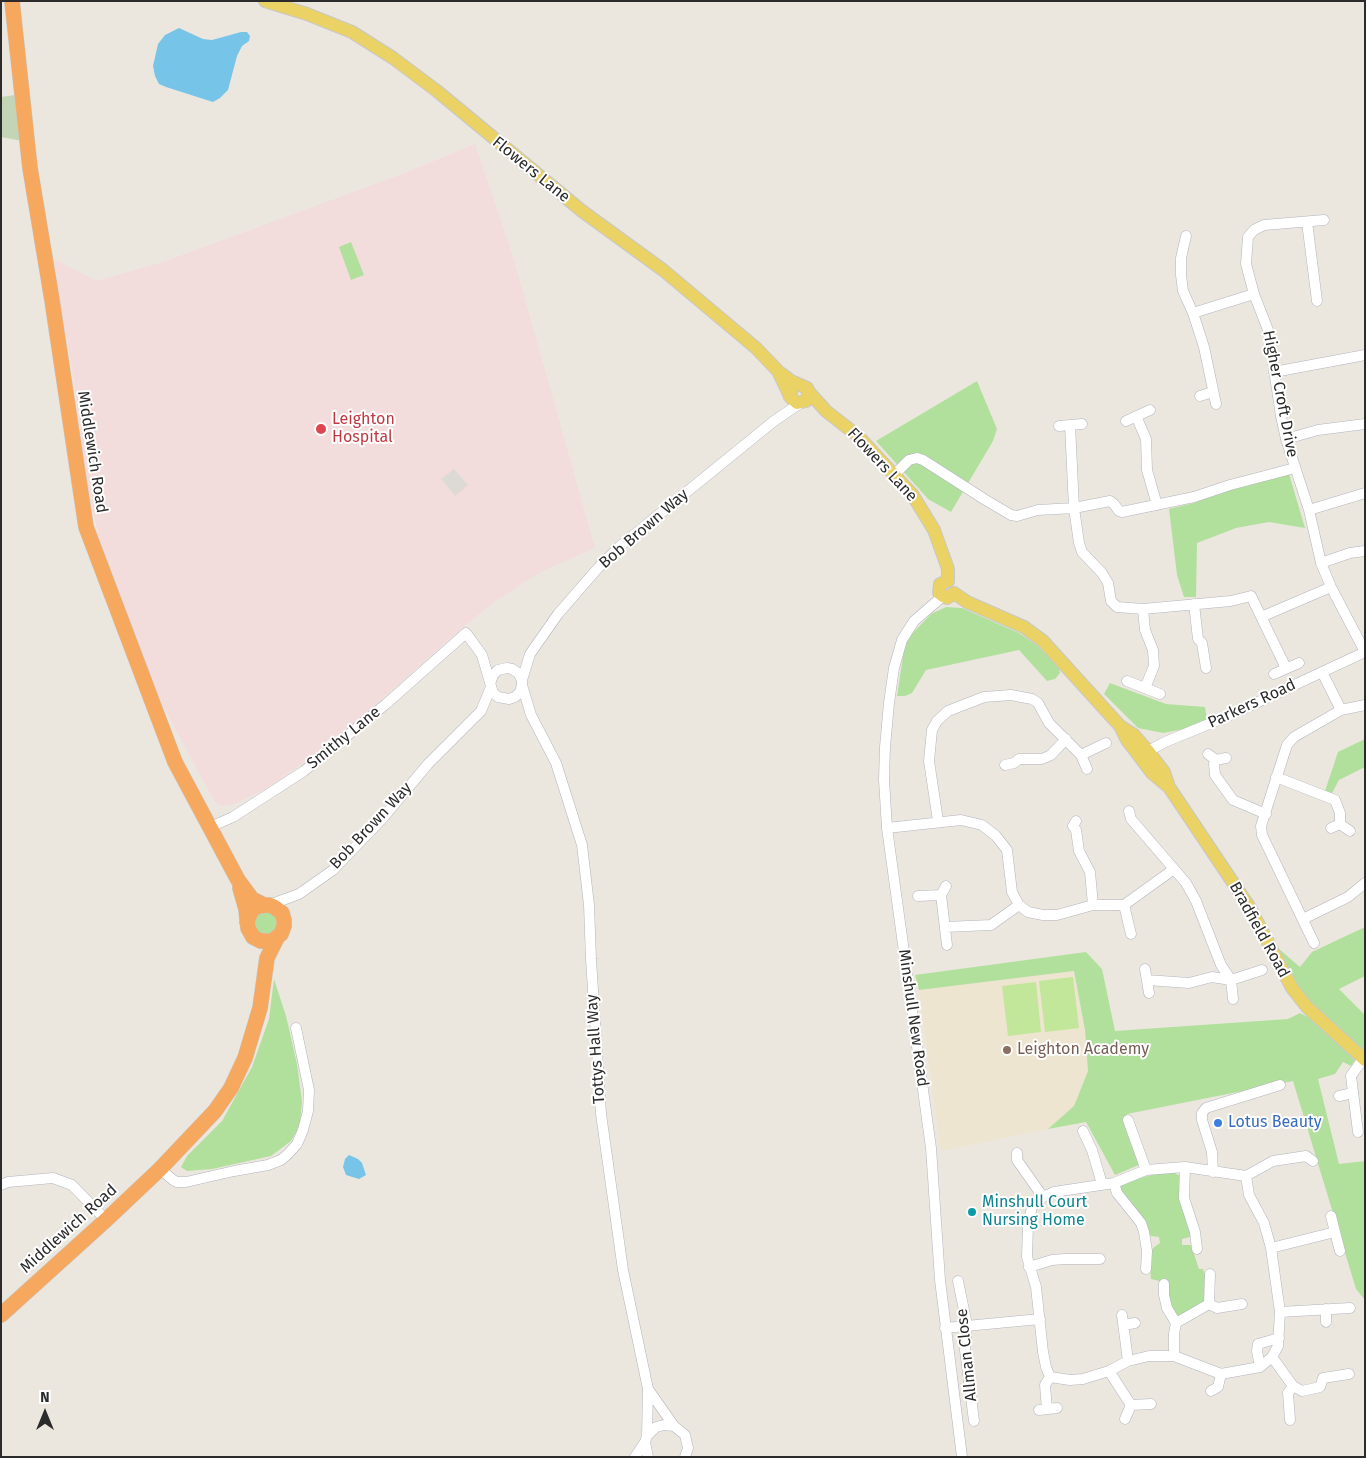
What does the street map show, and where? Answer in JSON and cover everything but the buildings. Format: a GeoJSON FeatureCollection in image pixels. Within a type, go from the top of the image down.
{"type":"FeatureCollection","features":[{"type":"Feature","properties":{"kind":"highway","name":"Middlewich Road"},"geometry":{"type":"LineString","coordinates":[[12,1],[30,168],[86,527],[175,762],[238,880],[252,899],[266,905]]}},
{"type":"Feature","properties":{"kind":"highway","name":"Middlewich Road"},"geometry":{"type":"LineString","coordinates":[[238,880],[245,905],[247,922]]}},
{"type":"Feature","properties":{"kind":"highway"},"geometry":{"type":"LineString","coordinates":[[266,905],[279,910],[284,920],[283,930],[277,938],[266,942],[257,940],[250,933],[247,922],[253,909],[266,905]]}},
{"type":"Feature","properties":{"kind":"highway","name":"Middlewich Road"},"geometry":{"type":"LineString","coordinates":[[1,1315],[160,1169],[207,1121],[224,1099],[245,1058],[256,1026],[264,970],[269,953],[277,938]]}},
{"type":"Feature","properties":{"kind":"highway","name":"Middlewich Road"},"geometry":{"type":"LineString","coordinates":[[257,940],[264,970]]}},
{"type":"Feature","properties":{"kind":"main road","name":"Flowers Lane"},"geometry":{"type":"LineString","coordinates":[[265,1],[307,14],[352,32],[393,58],[437,91],[582,211],[663,270],[756,348],[778,371],[791,381],[799,384]]}},
{"type":"Feature","properties":{"kind":"main road","name":"Flowers Lane"},"geometry":{"type":"LineString","coordinates":[[778,371],[795,400],[826,411]]}},
{"type":"Feature","properties":{"kind":"main road"},"geometry":{"type":"LineString","coordinates":[[799,384],[806,387],[809,392],[807,400],[795,400],[792,388],[799,384]]}},
{"type":"Feature","properties":{"kind":"main road","name":"Flowers Lane"},"geometry":{"type":"LineString","coordinates":[[809,392],[826,411],[858,436],[912,494],[934,530],[948,569],[948,581],[954,586],[948,595]]}},
{"type":"Feature","properties":{"kind":"main road","name":"Bradfield Road"},"geometry":{"type":"LineString","coordinates":[[948,595],[1024,627],[1043,641],[1120,726],[1127,740],[1144,754],[1156,777],[1169,787],[1250,908],[1276,960],[1297,995],[1314,1014],[1364,1059]]}},
{"type":"Feature","properties":{"kind":"street","name":"Higher Croft Drive"},"geometry":{"type":"LineString","coordinates":[[1324,220],[1264,225],[1254,230],[1248,237],[1246,264],[1254,294],[1268,330],[1286,439],[1309,510],[1321,563],[1331,587],[1365,652]]}},
{"type":"Feature","properties":{"kind":"street"},"geometry":{"type":"LineString","coordinates":[[1308,222],[1317,301]]}},
{"type":"Feature","properties":{"kind":"street"},"geometry":{"type":"LineString","coordinates":[[1186,236],[1181,258],[1183,291],[1193,313],[1204,347],[1216,404]]}},
{"type":"Feature","properties":{"kind":"street"},"geometry":{"type":"LineString","coordinates":[[1193,313],[1254,294]]}},
{"type":"Feature","properties":{"kind":"street"},"geometry":{"type":"LineString","coordinates":[[1274,372],[1365,355]]}},
{"type":"Feature","properties":{"kind":"street"},"geometry":{"type":"LineString","coordinates":[[1200,396],[1213,392]]}},
{"type":"Feature","properties":{"kind":"street","name":"Bob Brown Way"},"geometry":{"type":"LineString","coordinates":[[522,683],[530,654],[558,614],[605,561],[774,421],[795,400]]}},
{"type":"Feature","properties":{"kind":"street"},"geometry":{"type":"LineString","coordinates":[[1126,421],[1150,410]]}},
{"type":"Feature","properties":{"kind":"street"},"geometry":{"type":"LineString","coordinates":[[1136,416],[1146,439],[1148,470],[1157,505]]}},
{"type":"Feature","properties":{"kind":"street"},"geometry":{"type":"LineString","coordinates":[[1082,424],[1064,426],[1078,543],[1082,552],[1102,573],[1108,583],[1111,601],[1117,607],[1143,609],[1231,601],[1251,596],[1286,668]]}},
{"type":"Feature","properties":{"kind":"street"},"geometry":{"type":"LineString","coordinates":[[1286,439],[1318,430],[1365,424]]}},
{"type":"Feature","properties":{"kind":"street"},"geometry":{"type":"LineString","coordinates":[[894,475],[909,460],[916,458],[923,460],[1011,515],[1018,516],[1038,510],[1074,508],[1110,501],[1122,512],[1194,497],[1230,485],[1295,468]]}},
{"type":"Feature","properties":{"kind":"street"},"geometry":{"type":"LineString","coordinates":[[1309,510],[1349,493],[1365,493]]}},
{"type":"Feature","properties":{"kind":"street"},"geometry":{"type":"LineString","coordinates":[[1321,563],[1350,553],[1365,551]]}},
{"type":"Feature","properties":{"kind":"street"},"geometry":{"type":"LineString","coordinates":[[1261,617],[1331,587]]}},
{"type":"Feature","properties":{"kind":"street","name":"Minshull New Road"},"geometry":{"type":"LineString","coordinates":[[948,595],[914,621],[902,640],[894,668],[885,747],[884,780],[887,828],[931,1148],[940,1280],[962,1443],[962,1457]]}},
{"type":"Feature","properties":{"kind":"street"},"geometry":{"type":"LineString","coordinates":[[1194,604],[1198,639],[1202,644],[1206,668]]}},
{"type":"Feature","properties":{"kind":"street"},"geometry":{"type":"LineString","coordinates":[[1143,609],[1145,630],[1153,650],[1154,666],[1145,688]]}},
{"type":"Feature","properties":{"kind":"street","name":"Smithy Lane"},"geometry":{"type":"LineString","coordinates":[[210,827],[233,817],[304,771],[386,704],[466,633],[482,655]]}},
{"type":"Feature","properties":{"kind":"street","name":"Parkers Road"},"geometry":{"type":"LineString","coordinates":[[1144,754],[1365,652]]}},
{"type":"Feature","properties":{"kind":"street","name":"Bob Brown Way"},"geometry":{"type":"LineString","coordinates":[[505,668],[530,654]]}},
{"type":"Feature","properties":{"kind":"street"},"geometry":{"type":"LineString","coordinates":[[482,655],[518,673],[522,683],[520,692],[507,699],[498,697],[493,693],[482,655]]}},
{"type":"Feature","properties":{"kind":"street"},"geometry":{"type":"LineString","coordinates":[[1274,674],[1299,663]]}},
{"type":"Feature","properties":{"kind":"street"},"geometry":{"type":"LineString","coordinates":[[491,684],[493,675],[505,668]]}},
{"type":"Feature","properties":{"kind":"street"},"geometry":{"type":"LineString","coordinates":[[1322,672],[1341,710]]}},
{"type":"Feature","properties":{"kind":"street"},"geometry":{"type":"LineString","coordinates":[[1127,681],[1160,694]]}},
{"type":"Feature","properties":{"kind":"street","name":"Tottys Hall Way"},"geometry":{"type":"LineString","coordinates":[[522,683],[531,715],[556,763],[582,845],[589,905],[601,1114],[623,1270],[648,1389],[646,1439],[648,1457]]}},
{"type":"Feature","properties":{"kind":"street","name":"Bob Brown Way"},"geometry":{"type":"LineString","coordinates":[[481,711],[491,684]]}},
{"type":"Feature","properties":{"kind":"street"},"geometry":{"type":"LineString","coordinates":[[938,821],[929,761],[932,730],[937,721],[948,711],[989,696],[1024,696],[1038,703],[1049,723],[1081,756],[1087,770]]}},
{"type":"Feature","properties":{"kind":"street","name":"Bob Brown Way"},"geometry":{"type":"LineString","coordinates":[[266,905],[299,894],[333,870],[382,819],[428,764],[481,711],[507,699]]}},
{"type":"Feature","properties":{"kind":"street","name":"Tottys Hall Way"},"geometry":{"type":"LineString","coordinates":[[507,699],[531,715]]}},
{"type":"Feature","properties":{"kind":"street"},"geometry":{"type":"LineString","coordinates":[[1314,943],[1262,835],[1261,826],[1286,745],[1294,737],[1341,710],[1365,705]]}},
{"type":"Feature","properties":{"kind":"street"},"geometry":{"type":"LineString","coordinates":[[1012,767],[1019,759],[1042,758],[1051,755],[1066,739]]}},
{"type":"Feature","properties":{"kind":"street"},"geometry":{"type":"LineString","coordinates":[[1081,756],[1106,743]]}},
{"type":"Feature","properties":{"kind":"street"},"geometry":{"type":"LineString","coordinates":[[1217,757],[1214,764],[1215,775],[1233,800],[1266,814]]}},
{"type":"Feature","properties":{"kind":"street"},"geometry":{"type":"LineString","coordinates":[[1276,777],[1335,800],[1340,813],[1335,826],[1350,831]]}},
{"type":"Feature","properties":{"kind":"street"},"geometry":{"type":"LineString","coordinates":[[1128,818],[1186,883],[1196,901],[1221,965],[1231,980],[1233,999]]}},
{"type":"Feature","properties":{"kind":"street"},"geometry":{"type":"LineString","coordinates":[[887,828],[961,820],[973,822],[990,829],[1007,850],[1012,892],[1018,905],[1028,912],[1043,915],[1057,915],[1093,905],[1124,905],[1174,869]]}},
{"type":"Feature","properties":{"kind":"street"},"geometry":{"type":"LineString","coordinates":[[1072,825],[1076,830],[1079,851],[1090,872],[1093,905]]}},
{"type":"Feature","properties":{"kind":"street"},"geometry":{"type":"LineString","coordinates":[[1303,919],[1348,897],[1365,884]]}},
{"type":"Feature","properties":{"kind":"street"},"geometry":{"type":"LineString","coordinates":[[918,896],[943,891],[947,945]]}},
{"type":"Feature","properties":{"kind":"street","name":"Bob Brown Way"},"geometry":{"type":"LineString","coordinates":[[284,920],[288,909],[299,894]]}},
{"type":"Feature","properties":{"kind":"street"},"geometry":{"type":"LineString","coordinates":[[945,927],[991,925],[1018,905]]}},
{"type":"Feature","properties":{"kind":"street"},"geometry":{"type":"LineString","coordinates":[[1124,905],[1131,934]]}},
{"type":"Feature","properties":{"kind":"street"},"geometry":{"type":"LineString","coordinates":[[1145,969],[1149,993]]}},
{"type":"Feature","properties":{"kind":"street"},"geometry":{"type":"LineString","coordinates":[[1147,980],[1189,983],[1212,977],[1231,980],[1262,970]]}},
{"type":"Feature","properties":{"kind":"street"},"geometry":{"type":"LineString","coordinates":[[160,1169],[177,1182],[186,1182],[268,1165],[281,1160],[288,1154],[297,1144],[304,1130],[308,1111],[309,1090],[296,1028]]}},
{"type":"Feature","properties":{"kind":"street"},"geometry":{"type":"LineString","coordinates":[[1358,1132],[1352,1076],[1364,1059]]}},
{"type":"Feature","properties":{"kind":"street"},"geometry":{"type":"LineString","coordinates":[[1214,1172],[1212,1152],[1202,1120],[1202,1113],[1206,1108],[1280,1085]]}},
{"type":"Feature","properties":{"kind":"street"},"geometry":{"type":"LineString","coordinates":[[1339,1096],[1353,1093]]}},
{"type":"Feature","properties":{"kind":"street"},"geometry":{"type":"LineString","coordinates":[[1128,1120],[1146,1170]]}},
{"type":"Feature","properties":{"kind":"street"},"geometry":{"type":"LineString","coordinates":[[1083,1131],[1092,1150],[1102,1184]]}},
{"type":"Feature","properties":{"kind":"street"},"geometry":{"type":"LineString","coordinates":[[1050,1377],[1046,1368],[1036,1287],[1027,1247],[1028,1225],[1032,1208],[1043,1197],[1054,1192],[1114,1183],[1146,1170],[1185,1167],[1246,1176],[1273,1161],[1306,1156],[1312,1161]]}},
{"type":"Feature","properties":{"kind":"street"},"geometry":{"type":"LineString","coordinates":[[1015,1159],[1043,1197]]}},
{"type":"Feature","properties":{"kind":"street"},"geometry":{"type":"LineString","coordinates":[[1185,1167],[1184,1198],[1195,1232],[1197,1245],[1185,1241]]}},
{"type":"Feature","properties":{"kind":"street"},"geometry":{"type":"LineString","coordinates":[[1050,1377],[1070,1380],[1083,1379],[1109,1371],[1128,1361],[1149,1356],[1174,1356],[1220,1374],[1260,1367],[1272,1357],[1278,1346],[1280,1312],[1271,1248],[1264,1223],[1250,1194],[1246,1176]]}},
{"type":"Feature","properties":{"kind":"street"},"geometry":{"type":"LineString","coordinates":[[1,1185],[8,1182],[53,1178],[72,1186],[106,1220]]}},
{"type":"Feature","properties":{"kind":"street"},"geometry":{"type":"LineString","coordinates":[[1114,1183],[1123,1201],[1151,1240],[1146,1269]]}},
{"type":"Feature","properties":{"kind":"street"},"geometry":{"type":"LineString","coordinates":[[1331,1216],[1340,1251]]}},
{"type":"Feature","properties":{"kind":"street"},"geometry":{"type":"LineString","coordinates":[[1271,1248],[1335,1232]]}},
{"type":"Feature","properties":{"kind":"street"},"geometry":{"type":"LineString","coordinates":[[1030,1267],[1052,1260],[1100,1259]]}},
{"type":"Feature","properties":{"kind":"street"},"geometry":{"type":"LineString","coordinates":[[1209,1304],[1210,1274]]}},
{"type":"Feature","properties":{"kind":"street","name":"Allman Close"},"geometry":{"type":"LineString","coordinates":[[958,1281],[965,1296],[967,1325],[965,1350],[976,1417]]}},
{"type":"Feature","properties":{"kind":"street"},"geometry":{"type":"LineString","coordinates":[[1164,1284],[1167,1308],[1176,1323],[1174,1356]]}},
{"type":"Feature","properties":{"kind":"street"},"geometry":{"type":"LineString","coordinates":[[1209,1304],[1217,1308],[1242,1304]]}},
{"type":"Feature","properties":{"kind":"street"},"geometry":{"type":"LineString","coordinates":[[1176,1323],[1209,1304]]}},
{"type":"Feature","properties":{"kind":"street"},"geometry":{"type":"LineString","coordinates":[[1280,1312],[1350,1308]]}},
{"type":"Feature","properties":{"kind":"street"},"geometry":{"type":"LineString","coordinates":[[1326,1309],[1326,1322]]}},
{"type":"Feature","properties":{"kind":"street"},"geometry":{"type":"LineString","coordinates":[[945,1328],[1040,1319]]}},
{"type":"Feature","properties":{"kind":"street"},"geometry":{"type":"LineString","coordinates":[[1128,1361],[1123,1320],[1135,1323]]}},
{"type":"Feature","properties":{"kind":"street"},"geometry":{"type":"LineString","coordinates":[[1260,1367],[1257,1351],[1258,1344],[1279,1338]]}},
{"type":"Feature","properties":{"kind":"street"},"geometry":{"type":"LineString","coordinates":[[1272,1357],[1293,1386],[1302,1391],[1320,1387],[1323,1378],[1349,1374]]}},
{"type":"Feature","properties":{"kind":"street"},"geometry":{"type":"LineString","coordinates":[[1109,1371],[1131,1405]]}},
{"type":"Feature","properties":{"kind":"street"},"geometry":{"type":"LineString","coordinates":[[1217,1390],[1220,1374]]}},
{"type":"Feature","properties":{"kind":"street"},"geometry":{"type":"LineString","coordinates":[[1048,1409],[1045,1385],[1050,1377]]}},
{"type":"Feature","properties":{"kind":"street"},"geometry":{"type":"LineString","coordinates":[[1290,1420],[1288,1393],[1293,1386]]}},
{"type":"Feature","properties":{"kind":"street","name":"Tottys Hall Way"},"geometry":{"type":"LineString","coordinates":[[648,1389],[674,1426],[685,1435],[687,1454]]}},
{"type":"Feature","properties":{"kind":"street"},"geometry":{"type":"LineString","coordinates":[[1131,1405],[1151,1404]]}},
{"type":"Feature","properties":{"kind":"street"},"geometry":{"type":"LineString","coordinates":[[1125,1419],[1131,1405]]}},
{"type":"Feature","properties":{"kind":"street"},"geometry":{"type":"LineString","coordinates":[[635,1457],[656,1427],[664,1425],[674,1426]]}},
{"type":"Feature","properties":{"kind":"shaded area","name":"Leighton Hospital"},"geometry":{"type":"Polygon","coordinates":[[[475,144],[514,260],[595,548],[545,570],[493,603],[331,744],[264,790],[234,804],[222,806],[215,802],[159,699],[102,550],[88,489],[72,368],[54,259],[97,281],[166,261],[405,173],[475,144]]]}},
{"type":"Feature","properties":{"kind":"shaded area"},"geometry":{"type":"Polygon","coordinates":[[[454,469],[468,485],[455,496],[441,479],[454,469]]]}},
{"type":"Feature","properties":{"kind":"shaded area","name":"Leighton Academy"},"geometry":{"type":"Polygon","coordinates":[[[1074,971],[1085,1030],[1088,1071],[1074,1106],[1048,1129],[941,1151],[919,990],[1074,971]]]}},
{"type":"Feature","properties":{"kind":"green space"},"geometry":{"type":"Polygon","coordinates":[[[15,95],[22,141],[1,137],[1,97],[15,95]]]}},
{"type":"Feature","properties":{"kind":"green space"},"geometry":{"type":"Polygon","coordinates":[[[351,242],[364,275],[351,280],[339,247],[351,242]]]}},
{"type":"Feature","properties":{"kind":"green space"},"geometry":{"type":"Polygon","coordinates":[[[977,381],[997,429],[993,441],[951,512],[928,499],[876,441],[977,381]]]}},
{"type":"Feature","properties":{"kind":"green space"},"geometry":{"type":"Polygon","coordinates":[[[1289,474],[1305,528],[1269,522],[1236,528],[1197,543],[1196,597],[1184,597],[1177,575],[1169,509],[1289,474]]]}},
{"type":"Feature","properties":{"kind":"green space"},"geometry":{"type":"Polygon","coordinates":[[[946,607],[962,608],[1019,633],[1037,645],[1059,667],[1060,673],[1055,679],[1047,681],[1019,650],[926,670],[912,693],[905,696],[897,696],[904,650],[909,637],[931,614],[946,607]]]}},
{"type":"Feature","properties":{"kind":"green space"},"geometry":{"type":"Polygon","coordinates":[[[1110,683],[1166,704],[1205,707],[1207,720],[1184,729],[1163,733],[1138,728],[1104,694],[1110,683]]]}},
{"type":"Feature","properties":{"kind":"green space"},"geometry":{"type":"Polygon","coordinates":[[[1365,739],[1365,767],[1339,780],[1332,793],[1325,791],[1338,752],[1365,739]]]}},
{"type":"Feature","properties":{"kind":"green space"},"geometry":{"type":"Polygon","coordinates":[[[1256,909],[1279,949],[1300,967],[1312,952],[1365,927],[1365,976],[1339,989],[1365,1015],[1365,1052],[1321,1014],[1292,981],[1256,909]]]}},
{"type":"Feature","properties":{"kind":"green space"},"geometry":{"type":"Polygon","coordinates":[[[261,910],[278,915],[277,932],[259,936],[252,920],[261,910]]]}},
{"type":"Feature","properties":{"kind":"green space"},"geometry":{"type":"Polygon","coordinates":[[[1086,952],[1102,969],[1115,1031],[1288,1019],[1300,1013],[1310,1018],[1355,1060],[1351,1066],[1343,1062],[1335,1074],[1318,1079],[1339,1164],[1365,1161],[1365,1300],[1356,1289],[1293,1081],[1127,1114],[1141,1164],[1115,1175],[1086,1122],[1048,1129],[1074,1106],[1088,1071],[1085,1030],[1074,971],[919,990],[915,975],[1086,952]]]}},
{"type":"Feature","properties":{"kind":"green space"},"geometry":{"type":"Polygon","coordinates":[[[1073,977],[1079,1028],[1045,1032],[1039,981],[1073,977]]]}},
{"type":"Feature","properties":{"kind":"green space"},"geometry":{"type":"Polygon","coordinates":[[[274,979],[286,1016],[297,1064],[302,1101],[300,1125],[291,1141],[271,1156],[212,1169],[187,1171],[181,1167],[187,1156],[222,1121],[252,1067],[269,1019],[274,979]]]}},
{"type":"Feature","properties":{"kind":"green space"},"geometry":{"type":"Polygon","coordinates":[[[1036,982],[1041,1032],[1008,1036],[1002,986],[1036,982]]]}},
{"type":"Feature","properties":{"kind":"green space"},"geometry":{"type":"Polygon","coordinates":[[[1173,1172],[1180,1176],[1181,1205],[1192,1230],[1190,1237],[1182,1239],[1182,1245],[1191,1245],[1199,1269],[1203,1269],[1208,1283],[1204,1304],[1176,1317],[1169,1307],[1168,1283],[1151,1279],[1149,1258],[1153,1248],[1160,1243],[1159,1237],[1151,1236],[1148,1233],[1119,1189],[1121,1185],[1143,1177],[1173,1172]]]}},
{"type":"Feature","properties":{"kind":"water"},"geometry":{"type":"Polygon","coordinates":[[[179,28],[203,39],[212,40],[241,32],[247,32],[250,36],[249,41],[242,46],[237,56],[228,90],[213,102],[159,84],[155,76],[153,66],[158,44],[165,35],[179,28]]]}},
{"type":"Feature","properties":{"kind":"water"},"geometry":{"type":"Polygon","coordinates":[[[349,1155],[362,1163],[366,1175],[359,1179],[346,1175],[343,1167],[345,1159],[349,1155]]]}},
{"type":"Feature","properties":{"kind":"place","name":"Leighton Hospital"},"geometry":{"type":"Point","coordinates":[321,429]}},
{"type":"Feature","properties":{"kind":"place","name":"Leighton Academy"},"geometry":{"type":"Point","coordinates":[1007,1050]}},
{"type":"Feature","properties":{"kind":"place","name":"Lotus Beauty"},"geometry":{"type":"Point","coordinates":[1218,1123]}},
{"type":"Feature","properties":{"kind":"place","name":"Minshull Court Nursing Home"},"geometry":{"type":"Point","coordinates":[972,1212]}}]}
